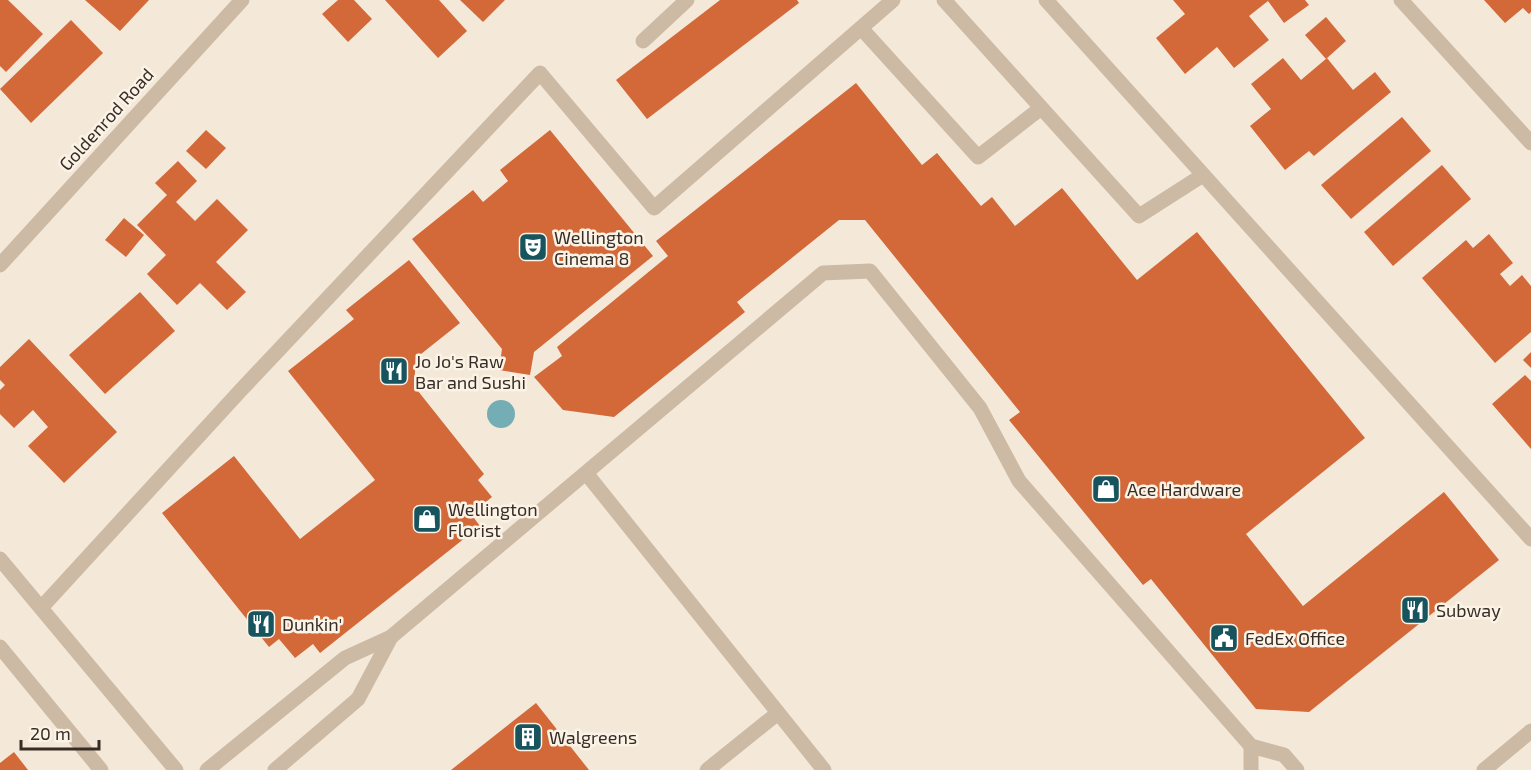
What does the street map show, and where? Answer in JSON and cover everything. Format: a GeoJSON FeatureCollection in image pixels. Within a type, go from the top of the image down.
{"type":"FeatureCollection","features":[{"type":"Feature","properties":{"kind":"street","name":"Goldenrod Road"},"geometry":{"type":"LineString","coordinates":[[0,265],[242,0]]}},
{"type":"Feature","properties":{"kind":"street"},"geometry":{"type":"LineString","coordinates":[[643,41],[687,0]]}},
{"type":"Feature","properties":{"kind":"street"},"geometry":{"type":"LineString","coordinates":[[41,608],[240,391],[540,73],[654,208],[893,0]]}},
{"type":"Feature","properties":{"kind":"street"},"geometry":{"type":"LineString","coordinates":[[944,0],[1138,216],[1203,174]]}},
{"type":"Feature","properties":{"kind":"street"},"geometry":{"type":"LineString","coordinates":[[1046,0],[1531,539]]}},
{"type":"Feature","properties":{"kind":"street"},"geometry":{"type":"LineString","coordinates":[[1401,0],[1531,143]]}},
{"type":"Feature","properties":{"kind":"street"},"geometry":{"type":"LineString","coordinates":[[861,28],[978,157],[1041,108]]}},
{"type":"Feature","properties":{"kind":"street"},"geometry":{"type":"LineString","coordinates":[[207,770],[345,658],[391,637],[823,273],[870,271],[980,408],[1019,481],[1251,746],[1284,754],[1297,770]]}},
{"type":"Feature","properties":{"kind":"street"},"geometry":{"type":"LineString","coordinates":[[586,473],[824,770]]}},
{"type":"Feature","properties":{"kind":"street"},"geometry":{"type":"LineString","coordinates":[[0,559],[176,770]]}},
{"type":"Feature","properties":{"kind":"street"},"geometry":{"type":"LineString","coordinates":[[275,770],[358,699],[391,637]]}},
{"type":"Feature","properties":{"kind":"street"},"geometry":{"type":"LineString","coordinates":[[0,647],[101,770]]}},
{"type":"Feature","properties":{"kind":"street"},"geometry":{"type":"LineString","coordinates":[[707,770],[778,712]]}},
{"type":"Feature","properties":{"kind":"street"},"geometry":{"type":"LineString","coordinates":[[1484,770],[1531,731]]}},
{"type":"Feature","properties":{"kind":"street"},"geometry":{"type":"LineString","coordinates":[[1251,746],[1251,770]]}},
{"type":"Feature","properties":{"kind":"water"},"geometry":{"type":"Polygon","coordinates":[[[501,400],[511,404],[515,414],[511,424],[501,428],[491,424],[487,414],[491,404],[501,400]]]}},
{"type":"Feature","properties":{"kind":"building"},"geometry":{"type":"Polygon","coordinates":[[[0,0],[8,0],[43,34],[6,72],[0,66],[0,0]]]}},
{"type":"Feature","properties":{"kind":"building"},"geometry":{"type":"Polygon","coordinates":[[[85,0],[149,0],[120,31],[85,0]]]}},
{"type":"Feature","properties":{"kind":"building"},"geometry":{"type":"Polygon","coordinates":[[[338,0],[354,0],[372,19],[348,42],[322,14],[338,0]]]}},
{"type":"Feature","properties":{"kind":"building"},"geometry":{"type":"Polygon","coordinates":[[[385,0],[439,0],[467,31],[438,58],[385,0]]]}},
{"type":"Feature","properties":{"kind":"building"},"geometry":{"type":"Polygon","coordinates":[[[460,0],[505,0],[483,22],[460,0]]]}},
{"type":"Feature","properties":{"kind":"building"},"geometry":{"type":"Polygon","coordinates":[[[720,0],[797,0],[799,3],[647,119],[616,80],[720,0]]]}},
{"type":"Feature","properties":{"kind":"building"},"geometry":{"type":"Polygon","coordinates":[[[1173,0],[1305,0],[1309,5],[1284,23],[1268,1],[1249,16],[1269,40],[1234,68],[1217,47],[1185,74],[1156,38],[1185,14],[1173,0]]]}},
{"type":"Feature","properties":{"kind":"building"},"geometry":{"type":"Polygon","coordinates":[[[1484,0],[1531,0],[1531,12],[1529,14],[1523,8],[1505,23],[1484,0]]]}},
{"type":"Feature","properties":{"kind":"building"},"geometry":{"type":"Polygon","coordinates":[[[1326,17],[1346,41],[1326,59],[1305,35],[1326,17]]]}},
{"type":"Feature","properties":{"kind":"building"},"geometry":{"type":"Polygon","coordinates":[[[71,20],[103,53],[31,123],[0,89],[71,20]]]}},
{"type":"Feature","properties":{"kind":"building"},"geometry":{"type":"Polygon","coordinates":[[[1283,58],[1301,80],[1327,58],[1353,90],[1375,72],[1391,92],[1314,156],[1309,151],[1285,170],[1250,126],[1271,109],[1251,84],[1283,58]]]}},
{"type":"Feature","properties":{"kind":"building"},"geometry":{"type":"Polygon","coordinates":[[[856,83],[922,165],[937,153],[981,206],[992,197],[1015,226],[1062,188],[1137,280],[1197,232],[1365,438],[1246,534],[1303,606],[1444,492],[1499,560],[1309,712],[1256,709],[1151,579],[1143,585],[1009,420],[1020,412],[865,220],[839,220],[737,302],[745,312],[614,417],[563,410],[534,377],[562,356],[557,347],[668,256],[656,241],[856,83]]]}},
{"type":"Feature","properties":{"kind":"building"},"geometry":{"type":"Polygon","coordinates":[[[1402,117],[1431,151],[1351,219],[1321,185],[1402,117]]]}},
{"type":"Feature","properties":{"kind":"building"},"geometry":{"type":"Polygon","coordinates":[[[206,130],[226,148],[206,169],[186,151],[206,130]]]}},
{"type":"Feature","properties":{"kind":"building","name":"Wellington Cinema 8"},"geometry":{"type":"Polygon","coordinates":[[[550,130],[653,256],[534,352],[530,375],[499,370],[502,349],[412,239],[473,190],[483,202],[508,181],[500,170],[550,130]]]}},
{"type":"Feature","properties":{"kind":"building"},"geometry":{"type":"Polygon","coordinates":[[[178,161],[197,181],[176,202],[195,221],[217,199],[248,230],[216,262],[246,292],[227,310],[200,283],[177,305],[147,274],[166,255],[137,225],[167,195],[155,183],[178,161]]]}},
{"type":"Feature","properties":{"kind":"building"},"geometry":{"type":"Polygon","coordinates":[[[1442,165],[1471,199],[1393,266],[1364,232],[1442,165]]]}},
{"type":"Feature","properties":{"kind":"building"},"geometry":{"type":"Polygon","coordinates":[[[124,218],[144,235],[126,257],[105,240],[124,218]]]}},
{"type":"Feature","properties":{"kind":"building"},"geometry":{"type":"Polygon","coordinates":[[[1489,234],[1513,263],[1500,274],[1510,286],[1522,275],[1531,286],[1531,332],[1495,363],[1422,278],[1466,240],[1473,248],[1489,234]]]}},
{"type":"Feature","properties":{"kind":"building"},"geometry":{"type":"Polygon","coordinates":[[[409,260],[460,323],[416,358],[414,386],[484,474],[478,480],[492,497],[471,514],[480,526],[320,653],[313,644],[295,658],[279,639],[269,647],[162,513],[234,456],[300,539],[375,480],[288,371],[354,319],[346,310],[409,260]]]}},
{"type":"Feature","properties":{"kind":"building"},"geometry":{"type":"Polygon","coordinates":[[[140,292],[175,331],[105,394],[69,355],[140,292]]]}},
{"type":"Feature","properties":{"kind":"building"},"geometry":{"type":"Polygon","coordinates":[[[29,339],[117,432],[64,483],[28,446],[48,427],[33,410],[14,428],[0,414],[0,390],[5,385],[0,380],[0,367],[29,339]]]}},
{"type":"Feature","properties":{"kind":"building"},"geometry":{"type":"Polygon","coordinates":[[[1531,352],[1531,368],[1523,360],[1531,352]]]}},
{"type":"Feature","properties":{"kind":"building"},"geometry":{"type":"Polygon","coordinates":[[[1525,375],[1531,381],[1531,449],[1492,404],[1525,375]]]}},
{"type":"Feature","properties":{"kind":"building","name":"Walgreens"},"geometry":{"type":"Polygon","coordinates":[[[536,703],[589,770],[451,770],[536,703]]]}},
{"type":"Feature","properties":{"kind":"building"},"geometry":{"type":"Polygon","coordinates":[[[14,752],[28,770],[0,770],[0,763],[14,752]]]}},
{"type":"Feature","properties":{"kind":"place","name":"Wellington Cinema 8"},"geometry":{"type":"Point","coordinates":[533,247]}},
{"type":"Feature","properties":{"kind":"place","name":"Jo Jo's Raw Bar and Sushi"},"geometry":{"type":"Point","coordinates":[394,371]}},
{"type":"Feature","properties":{"kind":"place","name":"Ace Hardware"},"geometry":{"type":"Point","coordinates":[1106,489]}},
{"type":"Feature","properties":{"kind":"place","name":"Wellington Florist"},"geometry":{"type":"Point","coordinates":[427,519]}},
{"type":"Feature","properties":{"kind":"place","name":"Subway"},"geometry":{"type":"Point","coordinates":[1415,610]}},
{"type":"Feature","properties":{"kind":"place","name":"Dunkin'"},"geometry":{"type":"Point","coordinates":[261,624]}},
{"type":"Feature","properties":{"kind":"place","name":"FedEx Office"},"geometry":{"type":"Point","coordinates":[1224,638]}},
{"type":"Feature","properties":{"kind":"place","name":"Walgreens"},"geometry":{"type":"Point","coordinates":[528,737]}}]}
